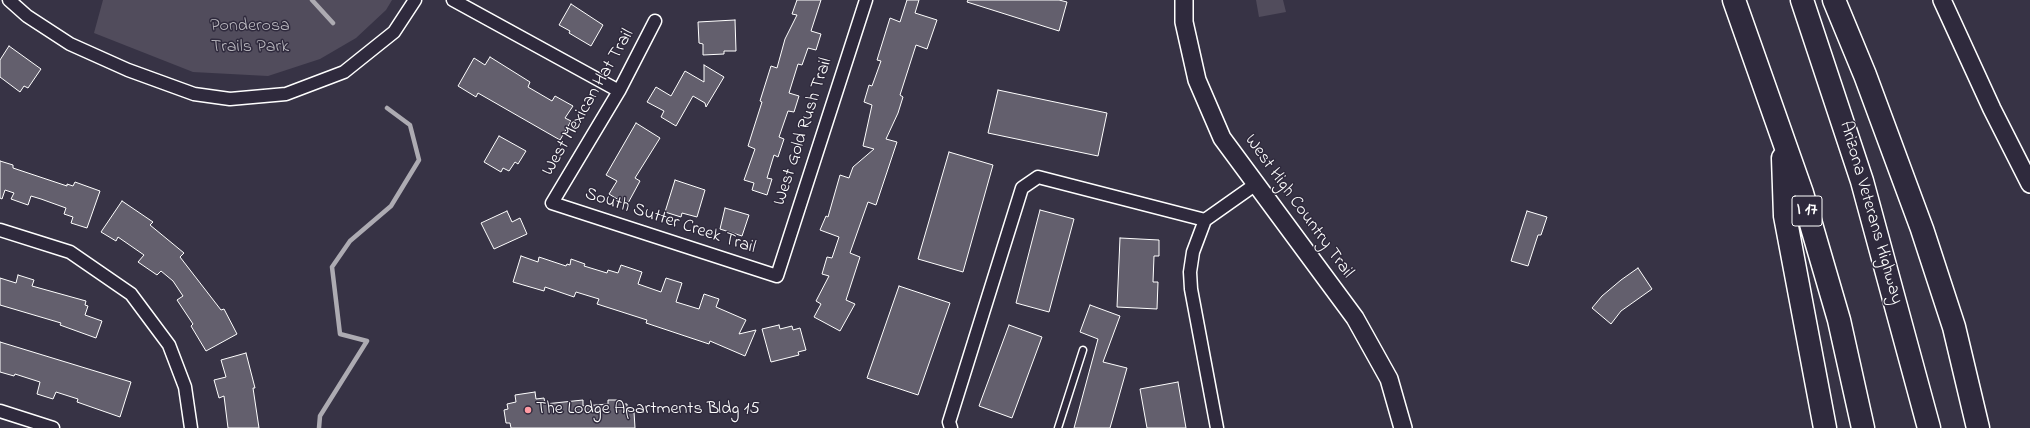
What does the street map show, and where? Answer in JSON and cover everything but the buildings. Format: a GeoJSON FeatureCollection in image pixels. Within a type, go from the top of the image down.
{"type":"FeatureCollection","features":[{"type":"Feature","properties":{"kind":"highway","name":"I 17"},"geometry":{"type":"LineString","coordinates":[[1734,0],[1802,193],[1839,320],[1863,428]]}},
{"type":"Feature","properties":{"kind":"highway","name":"Arizona Veterans Highway"},"geometry":{"type":"LineString","coordinates":[[1802,0],[1862,181],[1929,428]]}},
{"type":"Feature","properties":{"kind":"highway"},"geometry":{"type":"LineString","coordinates":[[1834,0],[1865,75],[1922,229],[1954,327],[1978,427]]}},
{"type":"Feature","properties":{"kind":"highway"},"geometry":{"type":"LineString","coordinates":[[1782,137],[1785,216],[1825,428]]}},
{"type":"Feature","properties":{"kind":"street"},"geometry":{"type":"LineString","coordinates":[[9,0],[27,16],[77,47],[128,70],[194,94],[230,99],[286,94],[344,72],[394,32],[415,0]]}},
{"type":"Feature","properties":{"kind":"street"},"geometry":{"type":"LineString","coordinates":[[453,0],[619,91]]}},
{"type":"Feature","properties":{"kind":"street","name":"West Gold Rush Trail"},"geometry":{"type":"LineString","coordinates":[[777,276],[866,0]]}},
{"type":"Feature","properties":{"kind":"street","name":"West High Country Trail"},"geometry":{"type":"LineString","coordinates":[[1184,0],[1184,22],[1197,80],[1222,138],[1355,318],[1389,379],[1403,428]]}},
{"type":"Feature","properties":{"kind":"street"},"geometry":{"type":"LineString","coordinates":[[1942,0],[1992,109],[2030,184]]}},
{"type":"Feature","properties":{"kind":"street","name":"West Mexican Hat Trail"},"geometry":{"type":"LineString","coordinates":[[552,203],[619,91],[655,21]]}},
{"type":"Feature","properties":{"kind":"street"},"geometry":{"type":"LineString","coordinates":[[951,428],[949,422],[1022,188],[1038,177],[1205,220]]}},
{"type":"Feature","properties":{"kind":"street"},"geometry":{"type":"LineString","coordinates":[[1217,428],[1191,289],[1190,272],[1193,252],[1205,220],[1256,184]]}},
{"type":"Feature","properties":{"kind":"street","name":"South Sutter Creek Trail"},"geometry":{"type":"LineString","coordinates":[[552,203],[777,276]]}},
{"type":"Feature","properties":{"kind":"street"},"geometry":{"type":"LineString","coordinates":[[0,230],[70,252],[131,294],[169,345],[184,387],[191,428]]}},
{"type":"Feature","properties":{"kind":"street"},"geometry":{"type":"LineString","coordinates":[[0,411],[53,428]]}},
{"type":"Feature","properties":{"kind":"lane"},"geometry":{"type":"LineString","coordinates":[[1058,428],[1083,350]]}},
{"type":"Feature","properties":{"kind":"green space","name":"Ponderosa Trails Park"},"geometry":{"type":"Polygon","coordinates":[[[103,0],[392,0],[386,10],[356,38],[320,59],[268,76],[193,72],[94,33],[103,0]]]}},
{"type":"Feature","properties":{"kind":"green space"},"geometry":{"type":"Polygon","coordinates":[[[1256,0],[1283,0],[1286,12],[1259,17],[1256,0]]]}},
{"type":"Feature","properties":{"kind":"waterway"},"geometry":{"type":"LineString","coordinates":[[312,0],[333,23]]}},
{"type":"Feature","properties":{"kind":"waterway"},"geometry":{"type":"LineString","coordinates":[[319,428],[320,416],[367,341],[340,334],[332,267],[350,241],[391,206],[419,160],[410,125],[387,108]]}},
{"type":"Feature","properties":{"kind":"place","name":"The Lodge Apartments Bldg 15"},"geometry":{"type":"Point","coordinates":[528,410]}}]}
